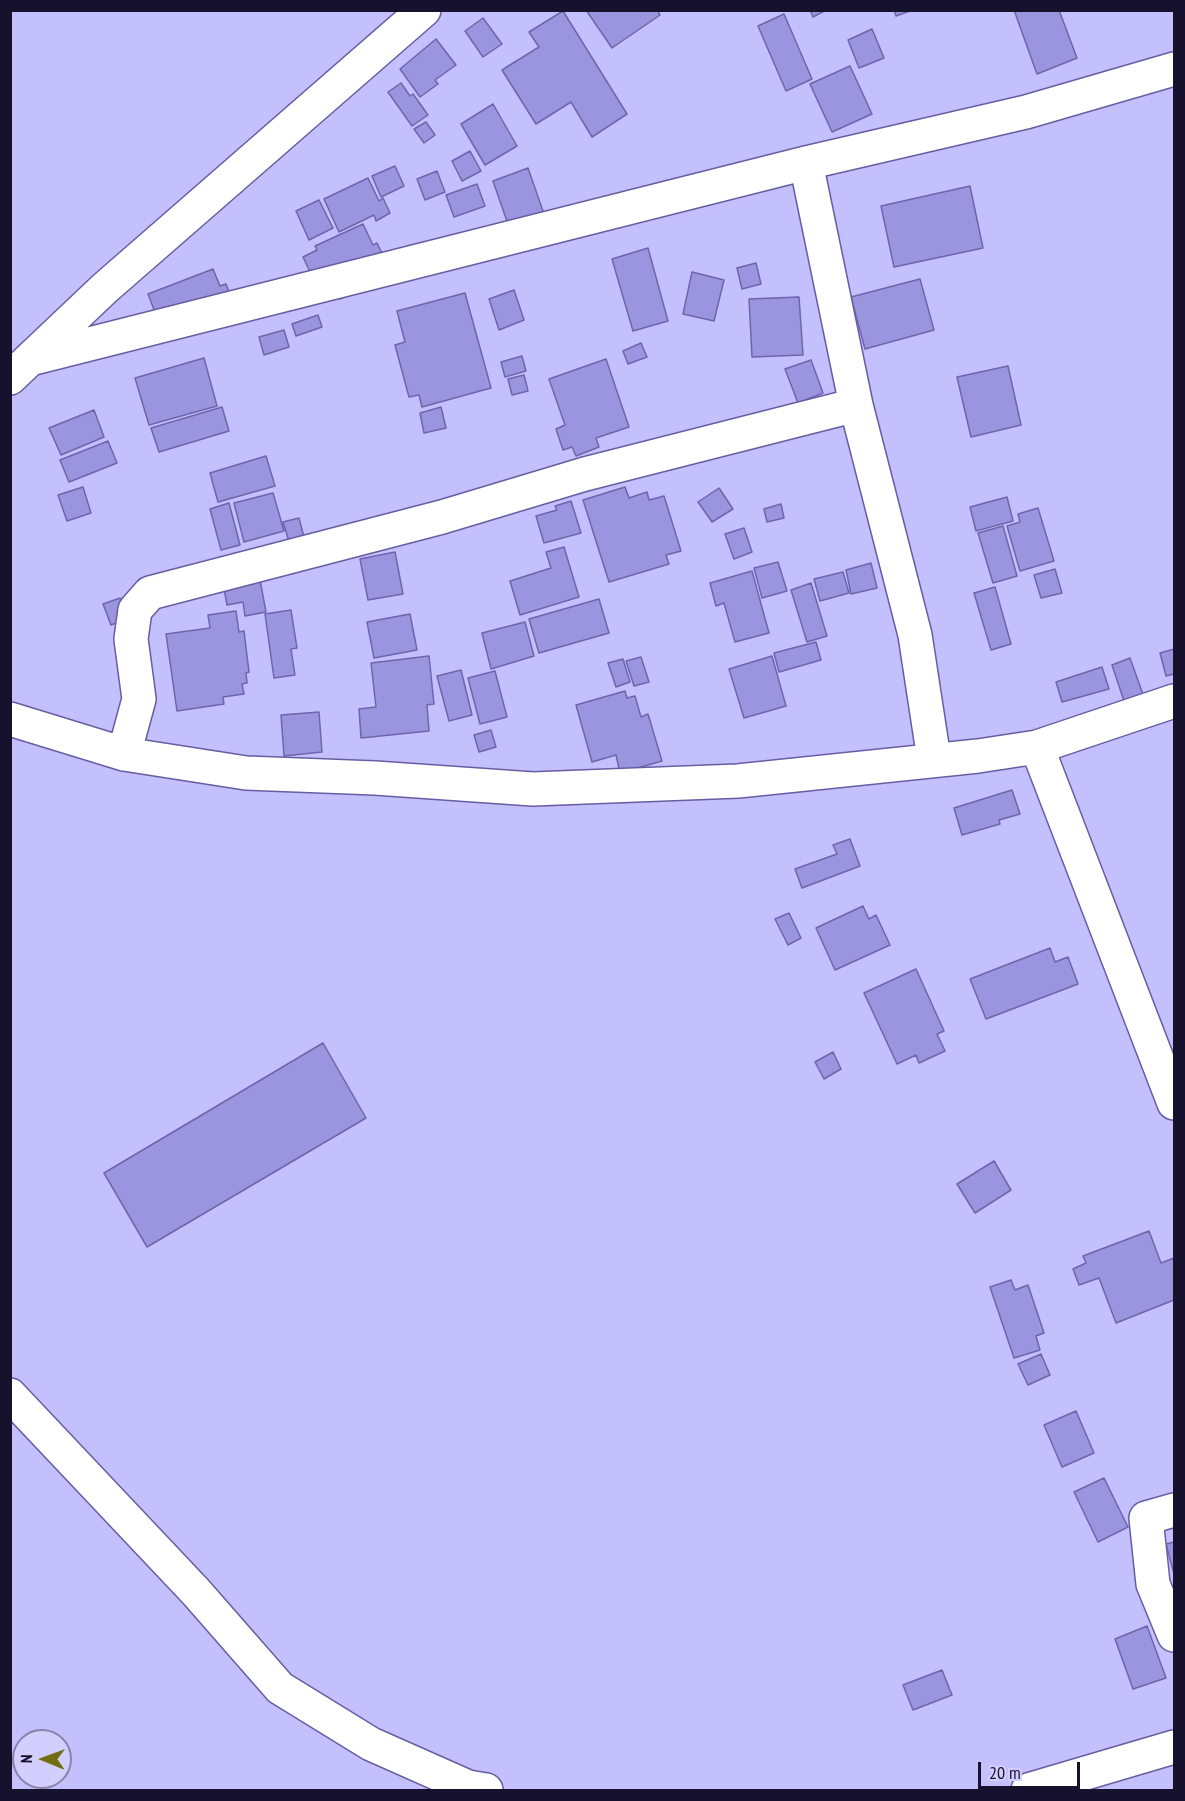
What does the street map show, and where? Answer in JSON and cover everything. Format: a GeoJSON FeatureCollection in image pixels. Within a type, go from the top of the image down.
{"type":"FeatureCollection","features":[{"type":"Feature","properties":{"kind":"street"},"geometry":{"type":"LineString","coordinates":[[20,368],[105,288],[424,10]]}},
{"type":"Feature","properties":{"kind":"street"},"geometry":{"type":"LineString","coordinates":[[20,368],[806,164],[1026,112],[1174,69]]}},
{"type":"Feature","properties":{"kind":"street"},"geometry":{"type":"LineString","coordinates":[[806,164],[856,405],[915,635],[934,759]]}},
{"type":"Feature","properties":{"kind":"street"},"geometry":{"type":"LineString","coordinates":[[124,754],[139,699],[131,639],[135,610],[150,593],[442,517],[585,474],[856,405]]}},
{"type":"Feature","properties":{"kind":"street"},"geometry":{"type":"LineString","coordinates":[[10,719],[124,754],[246,773],[375,778],[533,789],[738,781],[978,756],[1037,747],[1174,701]]}},
{"type":"Feature","properties":{"kind":"street"},"geometry":{"type":"LineString","coordinates":[[1037,747],[1174,1103]]}},
{"type":"Feature","properties":{"kind":"street"},"geometry":{"type":"LineString","coordinates":[[10,1395],[196,1592],[280,1688],[371,1744],[468,1787],[486,1791]]}},
{"type":"Feature","properties":{"kind":"street"},"geometry":{"type":"LineString","coordinates":[[1174,1509],[1146,1518],[1153,1584],[1174,1635]]}},
{"type":"Feature","properties":{"kind":"street"},"geometry":{"type":"LineString","coordinates":[[1028,1791],[1174,1747]]}},
{"type":"Feature","properties":{"kind":"building"},"geometry":{"type":"Polygon","coordinates":[[[586,10],[657,10],[660,15],[612,48],[586,10]]]}},
{"type":"Feature","properties":{"kind":"building"},"geometry":{"type":"Polygon","coordinates":[[[810,10],[826,10],[813,17],[810,10]]]}},
{"type":"Feature","properties":{"kind":"building"},"geometry":{"type":"Polygon","coordinates":[[[894,10],[913,10],[896,16],[894,10]]]}},
{"type":"Feature","properties":{"kind":"building"},"geometry":{"type":"Polygon","coordinates":[[[1014,10],[1059,10],[1077,58],[1037,74],[1014,10]]]}},
{"type":"Feature","properties":{"kind":"building"},"geometry":{"type":"Polygon","coordinates":[[[563,11],[627,114],[592,137],[571,102],[536,124],[502,70],[539,47],[529,32],[563,11]]]}},
{"type":"Feature","properties":{"kind":"building"},"geometry":{"type":"Polygon","coordinates":[[[784,14],[812,79],[786,91],[758,26],[784,14]]]}},
{"type":"Feature","properties":{"kind":"building"},"geometry":{"type":"Polygon","coordinates":[[[483,18],[502,44],[483,57],[465,31],[483,18]]]}},
{"type":"Feature","properties":{"kind":"building"},"geometry":{"type":"Polygon","coordinates":[[[872,29],[884,58],[859,68],[848,40],[872,29]]]}},
{"type":"Feature","properties":{"kind":"building"},"geometry":{"type":"Polygon","coordinates":[[[436,39],[456,65],[435,80],[438,84],[420,97],[400,69],[436,39]]]}},
{"type":"Feature","properties":{"kind":"building"},"geometry":{"type":"Polygon","coordinates":[[[850,66],[872,114],[832,132],[810,84],[850,66]]]}},
{"type":"Feature","properties":{"kind":"building"},"geometry":{"type":"Polygon","coordinates":[[[401,83],[410,96],[413,94],[428,115],[412,126],[388,92],[401,83]]]}},
{"type":"Feature","properties":{"kind":"building"},"geometry":{"type":"Polygon","coordinates":[[[493,104],[517,146],[485,165],[461,124],[493,104]]]}},
{"type":"Feature","properties":{"kind":"building"},"geometry":{"type":"Polygon","coordinates":[[[426,122],[435,135],[424,143],[414,129],[426,122]]]}},
{"type":"Feature","properties":{"kind":"building"},"geometry":{"type":"Polygon","coordinates":[[[470,151],[481,171],[462,181],[452,161],[470,151]]]}},
{"type":"Feature","properties":{"kind":"building"},"geometry":{"type":"Polygon","coordinates":[[[395,166],[404,186],[381,197],[372,176],[395,166]]]}},
{"type":"Feature","properties":{"kind":"building"},"geometry":{"type":"Polygon","coordinates":[[[528,168],[545,217],[510,230],[493,181],[528,168]]]}},
{"type":"Feature","properties":{"kind":"building"},"geometry":{"type":"Polygon","coordinates":[[[437,171],[445,192],[425,200],[417,179],[437,171]]]}},
{"type":"Feature","properties":{"kind":"building"},"geometry":{"type":"Polygon","coordinates":[[[368,178],[379,201],[383,198],[390,213],[376,221],[374,215],[339,232],[324,199],[368,178]]]}},
{"type":"Feature","properties":{"kind":"building"},"geometry":{"type":"Polygon","coordinates":[[[477,184],[485,206],[454,217],[446,195],[477,184]]]}},
{"type":"Feature","properties":{"kind":"building"},"geometry":{"type":"Polygon","coordinates":[[[970,186],[983,248],[894,267],[881,206],[970,186]]]}},
{"type":"Feature","properties":{"kind":"building"},"geometry":{"type":"Polygon","coordinates":[[[319,200],[333,228],[309,240],[296,211],[319,200]]]}},
{"type":"Feature","properties":{"kind":"building"},"geometry":{"type":"Polygon","coordinates":[[[363,224],[373,245],[377,243],[392,274],[340,299],[336,292],[323,299],[303,257],[317,250],[315,246],[363,224]]]}},
{"type":"Feature","properties":{"kind":"building"},"geometry":{"type":"Polygon","coordinates":[[[648,248],[668,321],[633,331],[612,259],[648,248]]]}},
{"type":"Feature","properties":{"kind":"building"},"geometry":{"type":"Polygon","coordinates":[[[756,263],[761,284],[742,289],[737,268],[756,263]]]}},
{"type":"Feature","properties":{"kind":"building"},"geometry":{"type":"Polygon","coordinates":[[[213,269],[220,286],[226,284],[237,314],[166,341],[148,294],[213,269]]]}},
{"type":"Feature","properties":{"kind":"building"},"geometry":{"type":"Polygon","coordinates":[[[692,272],[724,280],[714,321],[683,314],[692,272]]]}},
{"type":"Feature","properties":{"kind":"building"},"geometry":{"type":"Polygon","coordinates":[[[920,279],[934,330],[865,349],[851,297],[920,279]]]}},
{"type":"Feature","properties":{"kind":"building"},"geometry":{"type":"Polygon","coordinates":[[[514,290],[524,320],[499,330],[489,299],[514,290]]]}},
{"type":"Feature","properties":{"kind":"building"},"geometry":{"type":"Polygon","coordinates":[[[465,293],[491,388],[422,407],[419,395],[409,397],[395,345],[405,342],[397,311],[465,293]]]}},
{"type":"Feature","properties":{"kind":"building"},"geometry":{"type":"Polygon","coordinates":[[[799,297],[803,355],[752,357],[749,299],[799,297]]]}},
{"type":"Feature","properties":{"kind":"building"},"geometry":{"type":"Polygon","coordinates":[[[318,315],[322,327],[296,336],[292,324],[318,315]]]}},
{"type":"Feature","properties":{"kind":"building"},"geometry":{"type":"Polygon","coordinates":[[[284,330],[289,347],[264,355],[259,337],[284,330]]]}},
{"type":"Feature","properties":{"kind":"building"},"geometry":{"type":"Polygon","coordinates":[[[641,343],[647,357],[628,364],[623,351],[641,343]]]}},
{"type":"Feature","properties":{"kind":"building"},"geometry":{"type":"Polygon","coordinates":[[[522,356],[526,371],[505,377],[501,362],[522,356]]]}},
{"type":"Feature","properties":{"kind":"building"},"geometry":{"type":"Polygon","coordinates":[[[204,358],[217,406],[149,425],[135,378],[204,358]]]}},
{"type":"Feature","properties":{"kind":"building"},"geometry":{"type":"Polygon","coordinates":[[[606,359],[629,427],[596,438],[599,447],[576,456],[572,447],[563,450],[556,429],[565,425],[549,379],[606,359]]]}},
{"type":"Feature","properties":{"kind":"building"},"geometry":{"type":"Polygon","coordinates":[[[811,360],[823,393],[798,403],[785,369],[811,360]]]}},
{"type":"Feature","properties":{"kind":"building"},"geometry":{"type":"Polygon","coordinates":[[[1008,366],[1021,425],[971,437],[957,377],[1008,366]]]}},
{"type":"Feature","properties":{"kind":"building"},"geometry":{"type":"Polygon","coordinates":[[[524,375],[528,391],[512,395],[508,379],[524,375]]]}},
{"type":"Feature","properties":{"kind":"building"},"geometry":{"type":"Polygon","coordinates":[[[222,407],[229,431],[159,452],[151,428],[222,407]]]}},
{"type":"Feature","properties":{"kind":"building"},"geometry":{"type":"Polygon","coordinates":[[[441,407],[446,428],[424,433],[420,413],[441,407]]]}},
{"type":"Feature","properties":{"kind":"building"},"geometry":{"type":"Polygon","coordinates":[[[94,410],[104,437],[61,455],[49,428],[94,410]]]}},
{"type":"Feature","properties":{"kind":"building"},"geometry":{"type":"Polygon","coordinates":[[[108,441],[117,463],[69,482],[60,460],[108,441]]]}},
{"type":"Feature","properties":{"kind":"building"},"geometry":{"type":"Polygon","coordinates":[[[266,456],[275,486],[218,502],[210,473],[266,456]]]}},
{"type":"Feature","properties":{"kind":"building"},"geometry":{"type":"Polygon","coordinates":[[[83,487],[91,513],[67,521],[58,495],[83,487]]]}},
{"type":"Feature","properties":{"kind":"building"},"geometry":{"type":"Polygon","coordinates":[[[625,487],[629,498],[647,492],[649,500],[664,496],[681,551],[666,555],[669,564],[609,582],[583,500],[625,487]]]}},
{"type":"Feature","properties":{"kind":"building"},"geometry":{"type":"Polygon","coordinates":[[[719,488],[733,509],[712,522],[698,502],[719,488]]]}},
{"type":"Feature","properties":{"kind":"building"},"geometry":{"type":"Polygon","coordinates":[[[273,493],[284,531],[244,542],[234,503],[273,493]]]}},
{"type":"Feature","properties":{"kind":"building"},"geometry":{"type":"Polygon","coordinates":[[[1007,497],[1013,521],[976,531],[970,507],[1007,497]]]}},
{"type":"Feature","properties":{"kind":"building"},"geometry":{"type":"Polygon","coordinates":[[[571,501],[581,533],[544,543],[536,516],[557,510],[555,506],[571,501]]]}},
{"type":"Feature","properties":{"kind":"building"},"geometry":{"type":"Polygon","coordinates":[[[229,503],[240,545],[221,550],[210,509],[229,503]]]}},
{"type":"Feature","properties":{"kind":"building"},"geometry":{"type":"Polygon","coordinates":[[[781,504],[784,518],[767,522],[764,509],[781,504]]]}},
{"type":"Feature","properties":{"kind":"building"},"geometry":{"type":"Polygon","coordinates":[[[1038,508],[1054,561],[1020,571],[1007,526],[1020,522],[1018,514],[1038,508]]]}},
{"type":"Feature","properties":{"kind":"building"},"geometry":{"type":"Polygon","coordinates":[[[299,518],[305,541],[290,545],[283,522],[299,518]]]}},
{"type":"Feature","properties":{"kind":"building"},"geometry":{"type":"Polygon","coordinates":[[[1003,526],[1017,576],[993,583],[978,533],[1003,526]]]}},
{"type":"Feature","properties":{"kind":"building"},"geometry":{"type":"Polygon","coordinates":[[[744,528],[752,552],[734,559],[725,534],[744,528]]]}},
{"type":"Feature","properties":{"kind":"building"},"geometry":{"type":"Polygon","coordinates":[[[564,547],[579,597],[520,615],[510,581],[551,568],[546,552],[564,547]]]}},
{"type":"Feature","properties":{"kind":"building"},"geometry":{"type":"Polygon","coordinates":[[[395,552],[403,594],[368,600],[360,559],[395,552]]]}},
{"type":"Feature","properties":{"kind":"building"},"geometry":{"type":"Polygon","coordinates":[[[778,562],[787,591],[762,598],[754,568],[778,562]]]}},
{"type":"Feature","properties":{"kind":"building"},"geometry":{"type":"Polygon","coordinates":[[[871,563],[877,588],[851,594],[846,570],[871,563]]]}},
{"type":"Feature","properties":{"kind":"building"},"geometry":{"type":"Polygon","coordinates":[[[1055,569],[1062,593],[1041,598],[1034,575],[1055,569]]]}},
{"type":"Feature","properties":{"kind":"building"},"geometry":{"type":"Polygon","coordinates":[[[752,571],[769,633],[735,642],[724,603],[716,606],[710,583],[752,571]]]}},
{"type":"Feature","properties":{"kind":"building"},"geometry":{"type":"Polygon","coordinates":[[[843,572],[849,593],[820,601],[814,579],[843,572]]]}},
{"type":"Feature","properties":{"kind":"building"},"geometry":{"type":"Polygon","coordinates":[[[260,580],[266,612],[245,616],[243,602],[227,605],[224,588],[260,580]]]}},
{"type":"Feature","properties":{"kind":"building"},"geometry":{"type":"Polygon","coordinates":[[[811,583],[827,636],[807,642],[791,590],[811,583]]]}},
{"type":"Feature","properties":{"kind":"building"},"geometry":{"type":"Polygon","coordinates":[[[995,587],[1011,644],[991,650],[974,593],[995,587]]]}},
{"type":"Feature","properties":{"kind":"building"},"geometry":{"type":"Polygon","coordinates":[[[120,598],[127,619],[111,625],[103,604],[120,598]]]}},
{"type":"Feature","properties":{"kind":"building"},"geometry":{"type":"Polygon","coordinates":[[[599,599],[609,633],[539,653],[529,619],[599,599]]]}},
{"type":"Feature","properties":{"kind":"building"},"geometry":{"type":"Polygon","coordinates":[[[291,610],[297,648],[291,649],[295,675],[274,678],[265,614],[291,610]]]}},
{"type":"Feature","properties":{"kind":"building"},"geometry":{"type":"Polygon","coordinates":[[[236,611],[239,632],[244,631],[249,672],[246,673],[247,683],[242,684],[244,694],[223,697],[224,704],[177,711],[166,634],[210,628],[208,615],[236,611]]]}},
{"type":"Feature","properties":{"kind":"building"},"geometry":{"type":"Polygon","coordinates":[[[410,614],[417,650],[374,658],[367,622],[410,614]]]}},
{"type":"Feature","properties":{"kind":"building"},"geometry":{"type":"Polygon","coordinates":[[[525,622],[534,656],[491,669],[482,633],[525,622]]]}},
{"type":"Feature","properties":{"kind":"building"},"geometry":{"type":"Polygon","coordinates":[[[816,642],[821,660],[779,672],[774,653],[816,642]]]}},
{"type":"Feature","properties":{"kind":"building"},"geometry":{"type":"Polygon","coordinates":[[[1174,649],[1174,674],[1166,676],[1160,653],[1174,649]]]}},
{"type":"Feature","properties":{"kind":"building"},"geometry":{"type":"Polygon","coordinates":[[[429,656],[434,704],[427,705],[429,731],[361,738],[359,709],[376,707],[371,663],[429,656]]]}},
{"type":"Feature","properties":{"kind":"building"},"geometry":{"type":"Polygon","coordinates":[[[772,656],[786,706],[744,718],[729,669],[772,656]]]}},
{"type":"Feature","properties":{"kind":"building"},"geometry":{"type":"Polygon","coordinates":[[[641,657],[649,682],[634,686],[626,661],[641,657]]]}},
{"type":"Feature","properties":{"kind":"building"},"geometry":{"type":"Polygon","coordinates":[[[1130,658],[1145,700],[1126,707],[1112,665],[1130,658]]]}},
{"type":"Feature","properties":{"kind":"building"},"geometry":{"type":"Polygon","coordinates":[[[623,659],[630,682],[616,687],[608,663],[623,659]]]}},
{"type":"Feature","properties":{"kind":"building"},"geometry":{"type":"Polygon","coordinates":[[[1102,667],[1109,689],[1062,702],[1056,682],[1102,667]]]}},
{"type":"Feature","properties":{"kind":"building"},"geometry":{"type":"Polygon","coordinates":[[[461,670],[472,715],[449,721],[437,676],[461,670]]]}},
{"type":"Feature","properties":{"kind":"building"},"geometry":{"type":"Polygon","coordinates":[[[495,671],[507,717],[480,724],[468,678],[495,671]]]}},
{"type":"Feature","properties":{"kind":"building"},"geometry":{"type":"Polygon","coordinates":[[[625,691],[627,698],[635,696],[641,717],[648,714],[662,761],[620,773],[616,755],[592,762],[576,705],[625,691]]]}},
{"type":"Feature","properties":{"kind":"building"},"geometry":{"type":"Polygon","coordinates":[[[319,712],[322,752],[284,756],[281,715],[319,712]]]}},
{"type":"Feature","properties":{"kind":"building"},"geometry":{"type":"Polygon","coordinates":[[[491,730],[496,747],[479,752],[474,735],[491,730]]]}},
{"type":"Feature","properties":{"kind":"building"},"geometry":{"type":"Polygon","coordinates":[[[1012,790],[1020,814],[999,820],[1000,824],[962,835],[954,808],[1012,790]]]}},
{"type":"Feature","properties":{"kind":"building"},"geometry":{"type":"Polygon","coordinates":[[[850,839],[860,866],[802,888],[795,869],[837,854],[833,845],[850,839]]]}},
{"type":"Feature","properties":{"kind":"building"},"geometry":{"type":"Polygon","coordinates":[[[863,906],[869,919],[876,915],[890,945],[835,970],[816,928],[863,906]]]}},
{"type":"Feature","properties":{"kind":"building"},"geometry":{"type":"Polygon","coordinates":[[[789,913],[801,938],[788,945],[775,919],[789,913]]]}},
{"type":"Feature","properties":{"kind":"building"},"geometry":{"type":"Polygon","coordinates":[[[1050,948],[1055,962],[1068,957],[1078,984],[986,1019],[970,979],[1050,948]]]}},
{"type":"Feature","properties":{"kind":"building"},"geometry":{"type":"Polygon","coordinates":[[[916,969],[944,1031],[937,1034],[945,1051],[919,1063],[916,1055],[897,1064],[864,993],[916,969]]]}},
{"type":"Feature","properties":{"kind":"building"},"geometry":{"type":"Polygon","coordinates":[[[323,1043],[366,1118],[147,1247],[104,1173],[323,1043]]]}},
{"type":"Feature","properties":{"kind":"building"},"geometry":{"type":"Polygon","coordinates":[[[833,1052],[841,1069],[824,1079],[815,1062],[833,1052]]]}},
{"type":"Feature","properties":{"kind":"building"},"geometry":{"type":"Polygon","coordinates":[[[994,1161],[1011,1190],[975,1213],[957,1184],[994,1161]]]}},
{"type":"Feature","properties":{"kind":"building"},"geometry":{"type":"Polygon","coordinates":[[[1149,1231],[1161,1263],[1174,1258],[1174,1300],[1116,1323],[1099,1278],[1079,1285],[1073,1269],[1086,1263],[1083,1256],[1149,1231]]]}},
{"type":"Feature","properties":{"kind":"building"},"geometry":{"type":"Polygon","coordinates":[[[1011,1280],[1015,1290],[1028,1285],[1044,1333],[1036,1336],[1040,1350],[1014,1358],[990,1287],[1011,1280]]]}},
{"type":"Feature","properties":{"kind":"building"},"geometry":{"type":"Polygon","coordinates":[[[1041,1354],[1050,1375],[1028,1385],[1018,1364],[1041,1354]]]}},
{"type":"Feature","properties":{"kind":"building"},"geometry":{"type":"Polygon","coordinates":[[[1076,1411],[1094,1453],[1062,1467],[1044,1425],[1076,1411]]]}},
{"type":"Feature","properties":{"kind":"building"},"geometry":{"type":"Polygon","coordinates":[[[1104,1478],[1128,1527],[1098,1542],[1074,1492],[1104,1478]]]}},
{"type":"Feature","properties":{"kind":"building"},"geometry":{"type":"Polygon","coordinates":[[[1174,1542],[1174,1574],[1166,1544],[1174,1542]]]}},
{"type":"Feature","properties":{"kind":"building"},"geometry":{"type":"Polygon","coordinates":[[[1147,1626],[1166,1678],[1133,1689],[1115,1639],[1147,1626]]]}},
{"type":"Feature","properties":{"kind":"building"},"geometry":{"type":"Polygon","coordinates":[[[942,1670],[952,1695],[913,1710],[903,1685],[942,1670]]]}}]}
